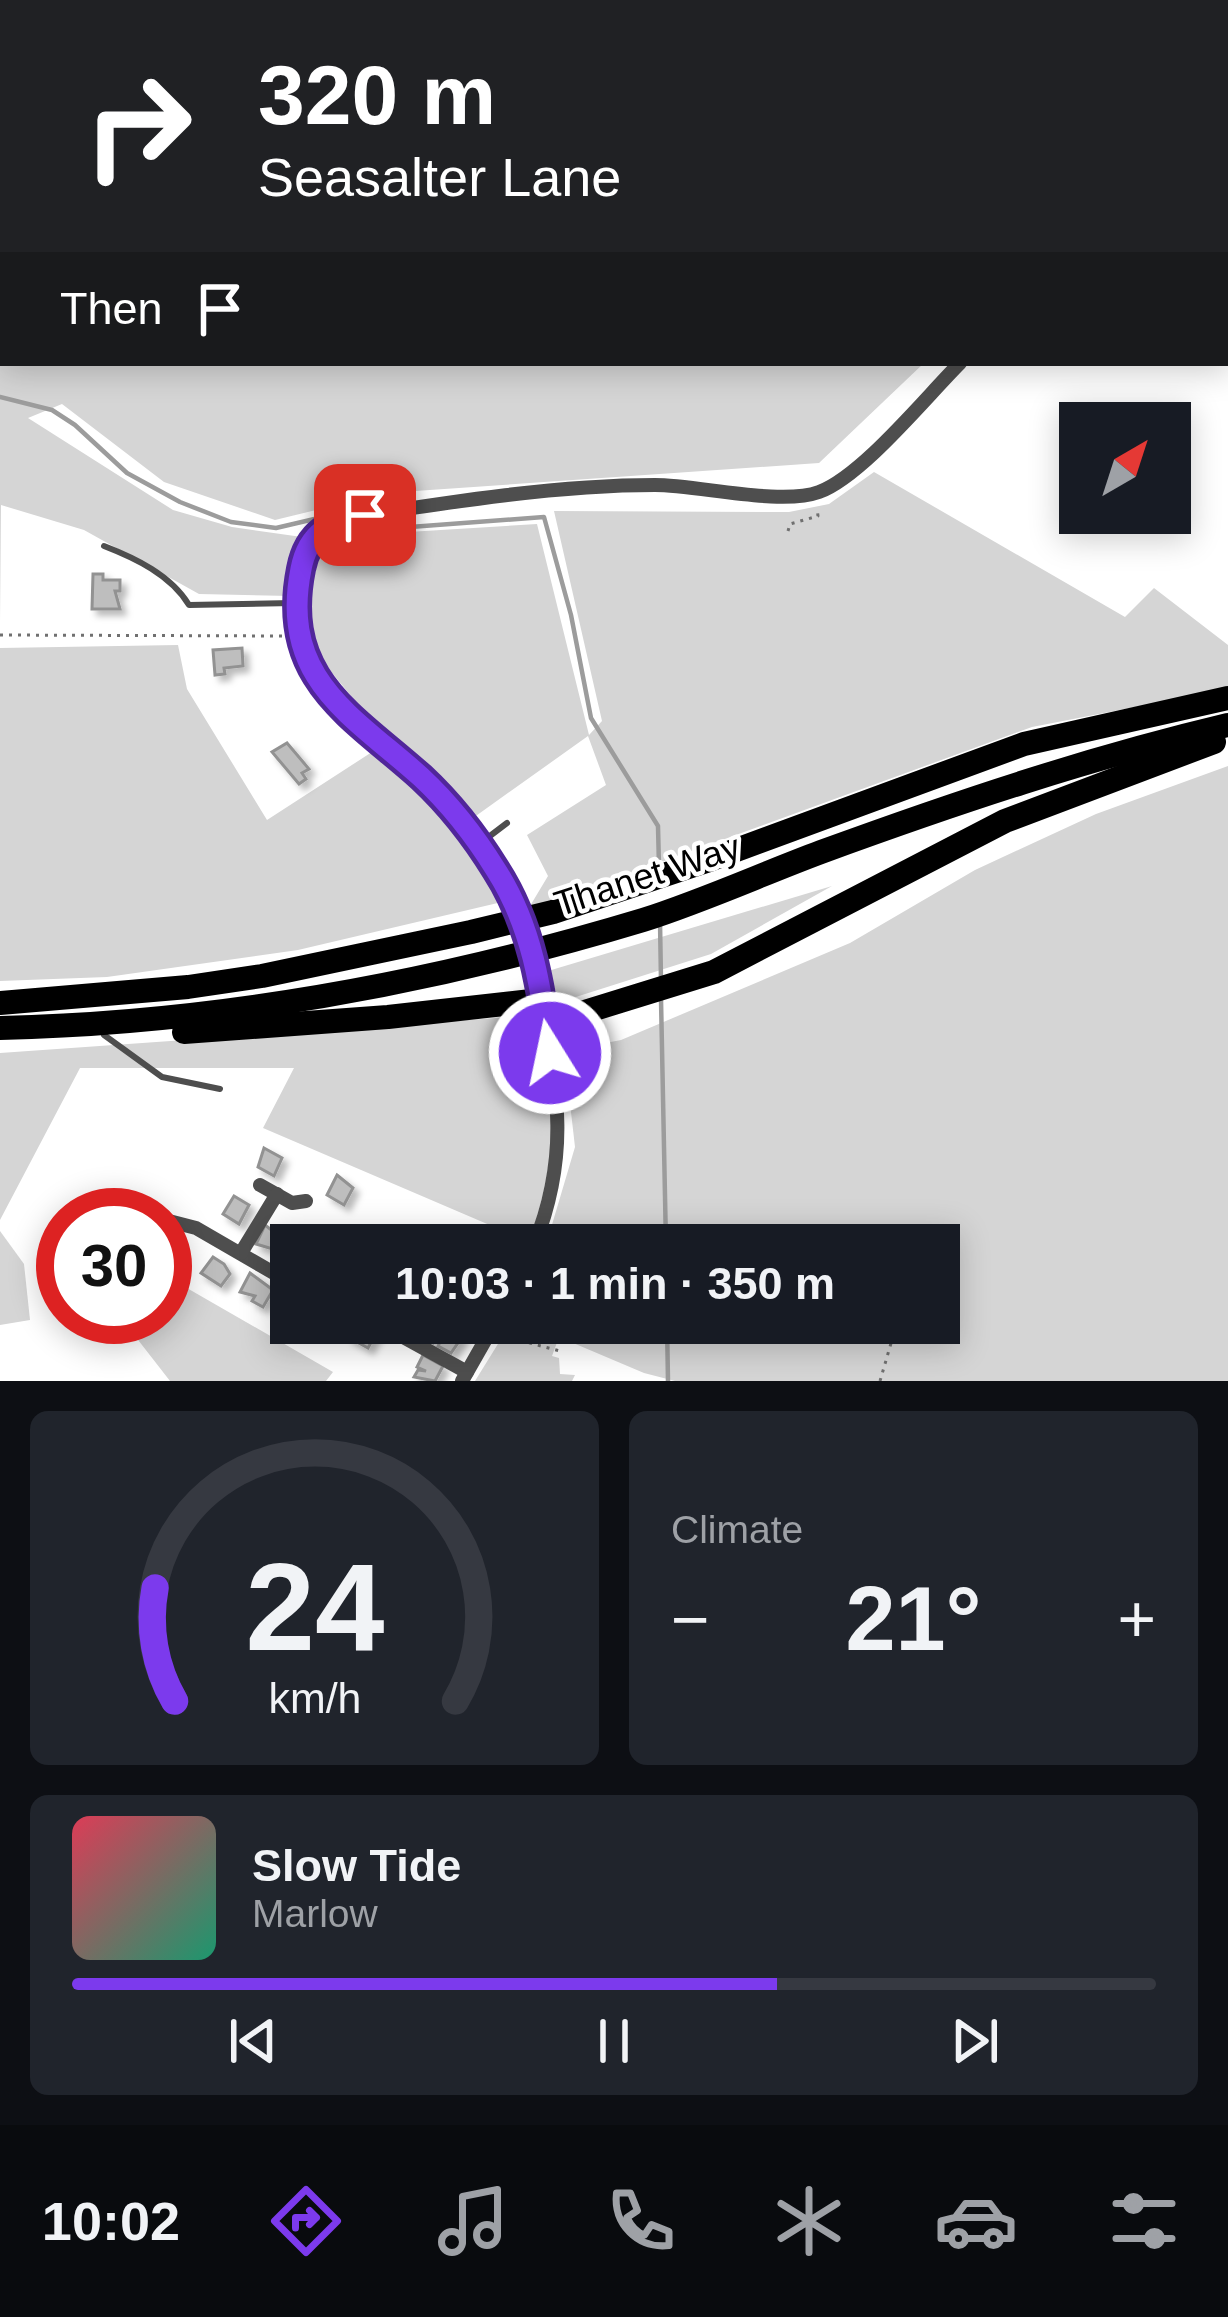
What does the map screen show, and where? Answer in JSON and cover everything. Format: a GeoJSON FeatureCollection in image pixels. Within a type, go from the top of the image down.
{"type":"FeatureCollection","features":[{"type":"Feature","properties":{"kind":"highway","name":"Thanet Way"},"geometry":{"type":"LineString","coordinates":[[0,1003],[262,976],[471,932],[553,911],[1024,744],[1228,698]]}},
{"type":"Feature","properties":{"kind":"highway","name":"Thanet Way"},"geometry":{"type":"LineString","coordinates":[[8,1028],[125,1023],[270,1006],[482,964],[646,919],[806,857],[1112,753],[1228,724]]}},
{"type":"Feature","properties":{"kind":"highway"},"geometry":{"type":"LineString","coordinates":[[8,1028],[75,1036],[543,1012],[661,988],[714,972],[1005,821],[1228,738]]}},
{"type":"Feature","properties":{"kind":"street"},"geometry":{"type":"LineString","coordinates":[[542,1224],[559,1145],[559,1109],[526,928],[479,844],[424,780],[335,704],[314,672],[300,634],[297,603],[309,542],[326,526],[354,517],[630,486],[814,494],[853,470],[957,366]]}},
{"type":"Feature","properties":{"kind":"street"},"geometry":{"type":"LineString","coordinates":[[260,1185],[292,1202],[307,1201]]}},
{"type":"Feature","properties":{"kind":"street"},"geometry":{"type":"LineString","coordinates":[[241,1253],[277,1194]]}},
{"type":"Feature","properties":{"kind":"street"},"geometry":{"type":"LineString","coordinates":[[192,1227],[270,1270]]}},
{"type":"Feature","properties":{"kind":"street"},"geometry":{"type":"LineString","coordinates":[[412,1344],[465,1376],[483,1344]]}},
{"type":"Feature","properties":{"kind":"lane"},"geometry":{"type":"LineString","coordinates":[[104,546],[139,560],[189,605],[297,603]]}},
{"type":"Feature","properties":{"kind":"lane"},"geometry":{"type":"LineString","coordinates":[[479,844],[507,823]]}},
{"type":"Feature","properties":{"kind":"lane"},"geometry":{"type":"LineString","coordinates":[[104,1035],[162,1077],[220,1088]]}},
{"type":"Feature","properties":{"kind":"path"},"geometry":{"type":"LineString","coordinates":[[788,531],[790,524],[818,516],[814,494]]}},
{"type":"Feature","properties":{"kind":"path"},"geometry":{"type":"LineString","coordinates":[[0,635],[300,634]]}},
{"type":"Feature","properties":{"kind":"path"},"geometry":{"type":"LineString","coordinates":[[539,1344],[560,1351]]}},
{"type":"Feature","properties":{"kind":"path"},"geometry":{"type":"LineString","coordinates":[[880,1381],[890,1344]]}},
{"type":"Feature","properties":{"kind":"shaded area"},"geometry":{"type":"Polygon","coordinates":[[[0,366],[921,366],[819,463],[386,493],[275,520],[164,482],[62,404],[28,418],[173,510],[232,527],[302,537],[291,596],[199,594],[84,530],[1,505],[0,623],[0,366]]]}},
{"type":"Feature","properties":{"kind":"shaded area"},"geometry":{"type":"Polygon","coordinates":[[[874,472],[1125,617],[1154,588],[1228,645],[1228,689],[1032,727],[527,911],[548,876],[527,835],[606,785],[588,736],[473,818],[383,735],[315,652],[307,601],[322,548],[343,536],[537,524],[589,735],[602,721],[554,511],[789,512],[829,504],[874,472]]]}},
{"type":"Feature","properties":{"kind":"shaded area"},"geometry":{"type":"Polygon","coordinates":[[[178,645],[187,689],[267,820],[372,752],[449,821],[502,902],[298,950],[107,977],[0,981],[0,648],[178,645]]]}},
{"type":"Feature","properties":{"kind":"shaded area"},"geometry":{"type":"Polygon","coordinates":[[[1228,766],[1228,1381],[675,1381],[576,1344],[960,1344],[960,1224],[552,1224],[575,1147],[564,1051],[621,1040],[850,943],[975,870],[1096,814],[1228,766]]]}},
{"type":"Feature","properties":{"kind":"shaded area"},"geometry":{"type":"Polygon","coordinates":[[[832,886],[711,954],[560,1002],[548,971],[832,886]]]}},
{"type":"Feature","properties":{"kind":"shaded area"},"geometry":{"type":"Polygon","coordinates":[[[523,1016],[533,1056],[545,1054],[551,1105],[548,1171],[534,1224],[487,1224],[263,1128],[294,1068],[80,1068],[0,1220],[0,1053],[523,1016]]]}},
{"type":"Feature","properties":{"kind":"shaded area"},"geometry":{"type":"Polygon","coordinates":[[[0,1231],[24,1264],[30,1320],[0,1325],[0,1231]]]}},
{"type":"Feature","properties":{"kind":"shaded area"},"geometry":{"type":"Polygon","coordinates":[[[192,1291],[270,1336],[270,1344],[284,1344],[333,1372],[326,1381],[170,1381],[141,1344],[192,1344],[192,1291]]]}},
{"type":"Feature","properties":{"kind":"shaded area"},"geometry":{"type":"Polygon","coordinates":[[[498,1344],[556,1344],[552,1356],[559,1358],[560,1374],[575,1375],[572,1381],[475,1381],[498,1344]]]}},
{"type":"Feature","properties":{"kind":"building"},"geometry":{"type":"Polygon","coordinates":[[[93,574],[103,574],[103,580],[120,580],[120,591],[115,591],[120,609],[92,609],[93,574]]]}},
{"type":"Feature","properties":{"kind":"building"},"geometry":{"type":"Polygon","coordinates":[[[242,648],[243,666],[224,668],[225,674],[215,675],[213,650],[242,648]]]}},
{"type":"Feature","properties":{"kind":"building"},"geometry":{"type":"Polygon","coordinates":[[[287,743],[309,769],[302,773],[306,779],[299,784],[272,752],[287,743]]]}},
{"type":"Feature","properties":{"kind":"building"},"geometry":{"type":"Polygon","coordinates":[[[264,1148],[282,1158],[274,1176],[258,1167],[264,1148]]]}},
{"type":"Feature","properties":{"kind":"building"},"geometry":{"type":"Polygon","coordinates":[[[337,1175],[353,1188],[344,1205],[327,1195],[337,1175]]]}},
{"type":"Feature","properties":{"kind":"building"},"geometry":{"type":"Polygon","coordinates":[[[234,1196],[249,1205],[239,1224],[223,1214],[234,1196]]]}},
{"type":"Feature","properties":{"kind":"building"},"geometry":{"type":"Polygon","coordinates":[[[265,1225],[270,1229],[270,1248],[256,1244],[265,1225]]]}},
{"type":"Feature","properties":{"kind":"building"},"geometry":{"type":"Polygon","coordinates":[[[213,1257],[230,1274],[221,1286],[201,1273],[213,1257]]]}},
{"type":"Feature","properties":{"kind":"building"},"geometry":{"type":"Polygon","coordinates":[[[250,1273],[270,1288],[263,1307],[252,1301],[255,1296],[240,1292],[250,1273]]]}},
{"type":"Feature","properties":{"kind":"building"},"geometry":{"type":"Polygon","coordinates":[[[439,1344],[457,1344],[451,1353],[439,1344]]]}},
{"type":"Feature","properties":{"kind":"building"},"geometry":{"type":"Polygon","coordinates":[[[423,1355],[443,1366],[435,1381],[414,1377],[418,1370],[426,1371],[417,1367],[423,1355]]]}},
{"type":"Feature","properties":{"kind":"waterway"},"geometry":{"type":"LineString","coordinates":[[0,397],[52,410],[127,473],[180,502],[231,522],[276,528],[340,513]]}},
{"type":"Feature","properties":{"kind":"waterway"},"geometry":{"type":"LineString","coordinates":[[357,531],[544,517],[571,615],[591,718],[658,826],[659,867]]}},
{"type":"Feature","properties":{"kind":"waterway"},"geometry":{"type":"LineString","coordinates":[[660,921],[661,981]]}},
{"type":"Feature","properties":{"kind":"waterway"},"geometry":{"type":"LineString","coordinates":[[661,999],[666,1224]]}},
{"type":"Feature","properties":{"kind":"waterway"},"geometry":{"type":"LineString","coordinates":[[667,1344],[668,1381]]}},
{"type":"Feature","properties":{"kind":"route"},"geometry":{"type":"LineString","coordinates":[[365,515],[332,523],[309,542],[297,589],[300,634],[307,655],[325,691],[345,715],[424,780],[456,814],[515,901],[536,966],[550,1053]]}}]}
